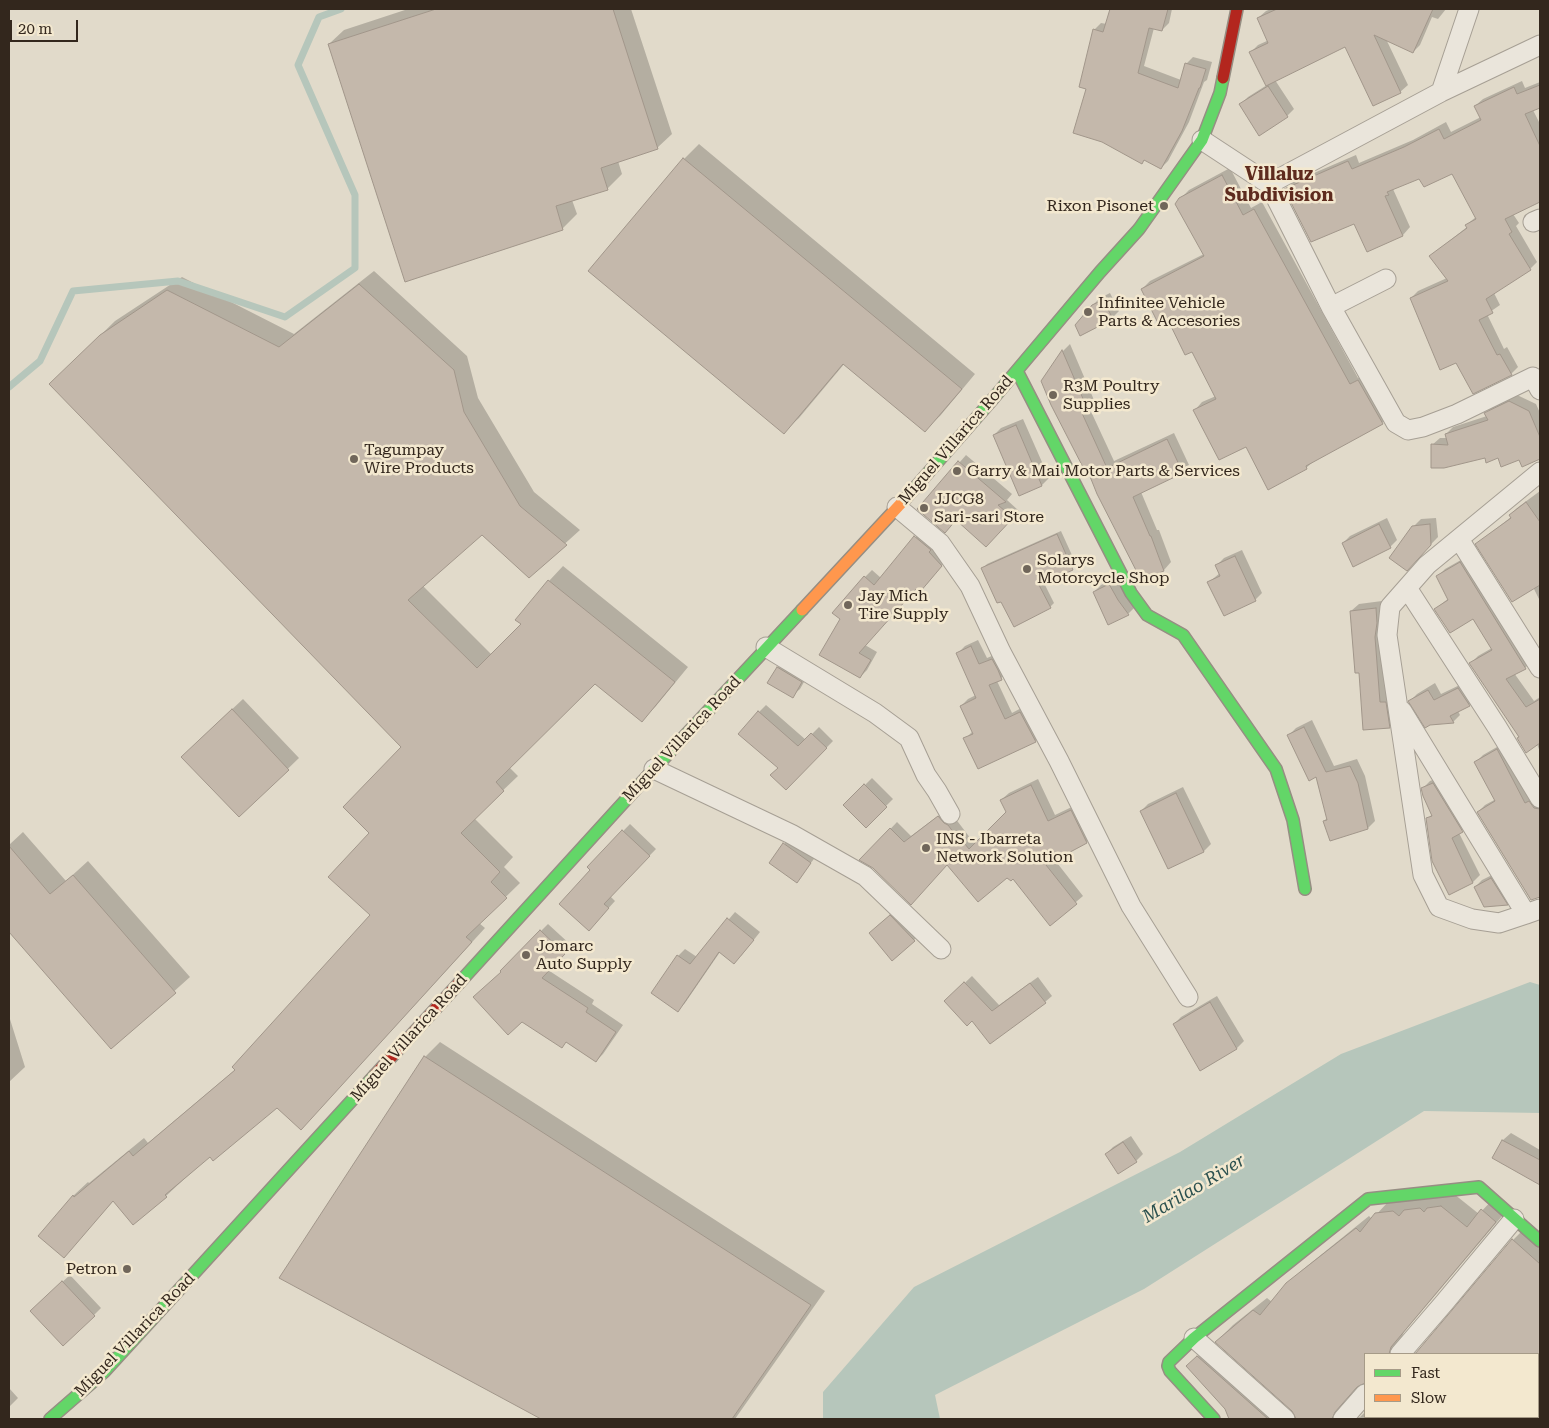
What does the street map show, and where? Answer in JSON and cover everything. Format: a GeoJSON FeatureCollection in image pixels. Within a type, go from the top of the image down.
{"type":"FeatureCollection","features":[{"type":"Feature","properties":{"kind":"main road","name":"Miguel Villarica Road"},"geometry":{"type":"LineString","coordinates":[[50,1419],[110,1365],[766,647],[897,507],[1139,229],[1202,140],[1220,93],[1237,9]]}},
{"type":"Feature","properties":{"kind":"main road"},"geometry":{"type":"LineString","coordinates":[[1017,371],[1131,593],[1147,615],[1182,635],[1276,768],[1293,820],[1305,889]]}},
{"type":"Feature","properties":{"kind":"main road"},"geometry":{"type":"LineString","coordinates":[[1214,1419],[1170,1372],[1169,1362],[1194,1338],[1368,1199],[1479,1187],[1540,1241]]}},
{"type":"Feature","properties":{"kind":"street"},"geometry":{"type":"LineString","coordinates":[[1441,92],[1469,9]]}},
{"type":"Feature","properties":{"kind":"street"},"geometry":{"type":"LineString","coordinates":[[1269,184],[1441,92],[1540,45]]}},
{"type":"Feature","properties":{"kind":"street"},"geometry":{"type":"LineString","coordinates":[[1202,140],[1269,184],[1332,307],[1396,423],[1408,430],[1424,427],[1456,414],[1533,377],[1540,390]]}},
{"type":"Feature","properties":{"kind":"street"},"geometry":{"type":"LineString","coordinates":[[1332,307],[1386,279]]}},
{"type":"Feature","properties":{"kind":"street"},"geometry":{"type":"LineString","coordinates":[[1397,703],[1533,912],[1499,923],[1472,919],[1439,907],[1423,875],[1397,703],[1387,635],[1390,607],[1428,565],[1540,472]]}},
{"type":"Feature","properties":{"kind":"street"},"geometry":{"type":"LineString","coordinates":[[897,507],[940,543],[970,586],[1001,652],[1059,761],[1131,906],[1188,997]]}},
{"type":"Feature","properties":{"kind":"street"},"geometry":{"type":"LineString","coordinates":[[1459,539],[1540,668]]}},
{"type":"Feature","properties":{"kind":"street"},"geometry":{"type":"LineString","coordinates":[[1407,588],[1497,727],[1540,798]]}},
{"type":"Feature","properties":{"kind":"street"},"geometry":{"type":"LineString","coordinates":[[766,647],[876,714],[909,738],[926,775],[950,814]]}},
{"type":"Feature","properties":{"kind":"street"},"geometry":{"type":"LineString","coordinates":[[654,770],[791,834],[865,876],[941,949]]}},
{"type":"Feature","properties":{"kind":"street"},"geometry":{"type":"LineString","coordinates":[[1401,1353],[1514,1218]]}},
{"type":"Feature","properties":{"kind":"street"},"geometry":{"type":"LineString","coordinates":[[1194,1338],[1285,1419]]}},
{"type":"Feature","properties":{"kind":"street"},"geometry":{"type":"LineString","coordinates":[[1343,1419],[1364,1395]]}},
{"type":"Feature","properties":{"kind":"water","name":"Marilao River"},"geometry":{"type":"Polygon","coordinates":[[[1530,982],[1540,985],[1540,1113],[1424,1111],[1144,1289],[935,1395],[940,1419],[823,1419],[823,1392],[914,1287],[1180,1152],[1341,1054],[1530,982]]]}},
{"type":"Feature","properties":{"kind":"building"},"geometry":{"type":"Polygon","coordinates":[[[436,9],[613,9],[658,149],[601,168],[608,190],[556,206],[563,230],[405,282],[328,44],[436,9]]]}},
{"type":"Feature","properties":{"kind":"building"},"geometry":{"type":"Polygon","coordinates":[[[1110,9],[1168,9],[1162,31],[1149,28],[1138,73],[1178,88],[1185,63],[1206,69],[1182,131],[1161,169],[1144,160],[1142,164],[1102,142],[1073,133],[1086,89],[1079,87],[1093,29],[1103,32],[1110,9]]]}},
{"type":"Feature","properties":{"kind":"building"},"geometry":{"type":"Polygon","coordinates":[[[1277,9],[1433,9],[1413,53],[1374,35],[1401,93],[1373,106],[1345,47],[1266,86],[1249,52],[1268,43],[1257,18],[1277,9]]]}},
{"type":"Feature","properties":{"kind":"building"},"geometry":{"type":"Polygon","coordinates":[[[1540,85],[1540,108],[1525,114],[1540,146],[1540,202],[1505,219],[1512,232],[1509,234],[1531,270],[1486,299],[1493,313],[1479,320],[1497,355],[1500,354],[1512,375],[1473,394],[1456,363],[1440,370],[1410,298],[1448,281],[1429,256],[1467,228],[1465,225],[1476,219],[1452,174],[1424,187],[1419,179],[1387,192],[1389,195],[1385,196],[1403,236],[1367,252],[1354,224],[1311,242],[1284,189],[1348,161],[1352,169],[1404,147],[1439,129],[1444,139],[1481,120],[1474,106],[1514,87],[1517,94],[1540,85]]]}},
{"type":"Feature","properties":{"kind":"building"},"geometry":{"type":"Polygon","coordinates":[[[1268,86],[1288,117],[1259,136],[1239,104],[1268,86]]]}},
{"type":"Feature","properties":{"kind":"building"},"geometry":{"type":"Polygon","coordinates":[[[683,158],[962,389],[925,432],[843,364],[784,434],[588,271],[683,158]]]}},
{"type":"Feature","properties":{"kind":"building"},"geometry":{"type":"Polygon","coordinates":[[[1222,175],[1243,215],[1254,209],[1350,384],[1358,380],[1383,424],[1306,466],[1307,469],[1268,490],[1246,447],[1219,460],[1193,410],[1216,399],[1192,352],[1185,355],[1168,320],[1159,325],[1141,289],[1204,256],[1175,204],[1179,198],[1222,175]]]}},
{"type":"Feature","properties":{"kind":"building"},"geometry":{"type":"Polygon","coordinates":[[[359,284],[454,370],[464,412],[520,506],[567,545],[529,578],[482,535],[408,600],[477,668],[521,624],[515,620],[548,580],[675,682],[642,722],[595,684],[496,782],[504,791],[461,833],[500,872],[491,882],[507,898],[466,937],[472,942],[301,1130],[277,1108],[213,1161],[210,1157],[165,1195],[167,1197],[133,1225],[113,1201],[64,1258],[38,1236],[73,1195],[74,1197],[129,1151],[133,1156],[235,1070],[232,1067],[370,915],[328,877],[369,833],[343,807],[401,747],[49,384],[100,335],[167,290],[279,347],[359,284]]]}},
{"type":"Feature","properties":{"kind":"building"},"geometry":{"type":"Polygon","coordinates":[[[1103,300],[1113,319],[1080,336],[1075,325],[1092,305],[1103,300]]]}},
{"type":"Feature","properties":{"kind":"building"},"geometry":{"type":"Polygon","coordinates":[[[1062,350],[1087,408],[1081,411],[1107,468],[1167,439],[1183,473],[1133,497],[1151,536],[1164,571],[1141,580],[1097,494],[1089,474],[1087,475],[1051,405],[1041,381],[1062,350]]]}},
{"type":"Feature","properties":{"kind":"building"},"geometry":{"type":"Polygon","coordinates":[[[1509,401],[1529,411],[1540,437],[1540,459],[1522,467],[1519,460],[1501,467],[1498,458],[1486,463],[1485,458],[1444,468],[1431,468],[1431,444],[1448,445],[1445,434],[1488,420],[1484,413],[1509,401]]]}},
{"type":"Feature","properties":{"kind":"building"},"geometry":{"type":"Polygon","coordinates":[[[1016,425],[1042,486],[1019,496],[993,435],[1016,425]]]}},
{"type":"Feature","properties":{"kind":"building"},"geometry":{"type":"Polygon","coordinates":[[[958,461],[1006,502],[998,505],[1013,518],[986,547],[956,520],[945,533],[917,509],[958,461]]]}},
{"type":"Feature","properties":{"kind":"building"},"geometry":{"type":"Polygon","coordinates":[[[1526,502],[1540,522],[1540,585],[1512,602],[1475,544],[1511,518],[1509,515],[1526,502]]]}},
{"type":"Feature","properties":{"kind":"building"},"geometry":{"type":"Polygon","coordinates":[[[1379,524],[1391,548],[1353,567],[1342,543],[1379,524]]]}},
{"type":"Feature","properties":{"kind":"building"},"geometry":{"type":"Polygon","coordinates":[[[1430,524],[1431,545],[1407,571],[1389,558],[1412,526],[1430,524]]]}},
{"type":"Feature","properties":{"kind":"building","name":"Solarys Motorcycle Shop"},"geometry":{"type":"Polygon","coordinates":[[[1057,534],[1073,570],[1039,585],[1051,608],[1014,627],[1001,602],[997,603],[981,568],[1057,534]]]}},
{"type":"Feature","properties":{"kind":"building"},"geometry":{"type":"Polygon","coordinates":[[[914,536],[931,550],[929,552],[942,566],[920,592],[916,589],[859,653],[871,660],[860,678],[819,655],[840,619],[832,613],[864,576],[874,585],[914,536]]]}},
{"type":"Feature","properties":{"kind":"building"},"geometry":{"type":"Polygon","coordinates":[[[1235,556],[1256,601],[1224,616],[1207,582],[1220,576],[1215,565],[1235,556]]]}},
{"type":"Feature","properties":{"kind":"building"},"geometry":{"type":"Polygon","coordinates":[[[1460,562],[1526,669],[1506,679],[1526,707],[1540,699],[1540,743],[1526,753],[1517,738],[1519,737],[1469,663],[1492,650],[1473,619],[1450,633],[1434,609],[1448,600],[1436,576],[1460,562]]]}},
{"type":"Feature","properties":{"kind":"building"},"geometry":{"type":"Polygon","coordinates":[[[1109,584],[1129,615],[1108,625],[1093,592],[1109,584]]]}},
{"type":"Feature","properties":{"kind":"building"},"geometry":{"type":"Polygon","coordinates":[[[1376,608],[1377,623],[1375,637],[1380,702],[1386,702],[1390,728],[1363,730],[1359,673],[1355,673],[1350,611],[1376,608]]]}},
{"type":"Feature","properties":{"kind":"building"},"geometry":{"type":"Polygon","coordinates":[[[971,646],[979,664],[992,659],[998,670],[1002,680],[989,685],[1005,719],[1020,712],[1036,742],[978,769],[963,738],[973,734],[960,706],[976,698],[956,653],[971,646]]]}},
{"type":"Feature","properties":{"kind":"building"},"geometry":{"type":"Polygon","coordinates":[[[777,667],[802,682],[793,698],[767,683],[777,667]]]}},
{"type":"Feature","properties":{"kind":"building"},"geometry":{"type":"Polygon","coordinates":[[[1458,688],[1470,706],[1450,716],[1454,723],[1430,725],[1425,728],[1408,701],[1428,690],[1434,700],[1458,688]]]}},
{"type":"Feature","properties":{"kind":"building"},"geometry":{"type":"Polygon","coordinates":[[[232,709],[289,770],[239,817],[181,757],[232,709]]]}},
{"type":"Feature","properties":{"kind":"building"},"geometry":{"type":"Polygon","coordinates":[[[758,711],[798,746],[811,733],[827,748],[786,790],[770,775],[778,768],[738,734],[758,711]]]}},
{"type":"Feature","properties":{"kind":"building"},"geometry":{"type":"Polygon","coordinates":[[[1304,727],[1326,772],[1350,766],[1358,783],[1368,829],[1330,841],[1323,821],[1327,820],[1316,777],[1309,781],[1287,735],[1304,727]]]}},
{"type":"Feature","properties":{"kind":"building"},"geometry":{"type":"Polygon","coordinates":[[[1497,749],[1525,803],[1529,801],[1534,808],[1540,809],[1540,897],[1531,900],[1477,812],[1495,801],[1474,762],[1497,749]]]}},
{"type":"Feature","properties":{"kind":"building"},"geometry":{"type":"Polygon","coordinates":[[[1433,783],[1463,832],[1452,838],[1473,883],[1449,895],[1432,861],[1426,818],[1432,816],[1421,788],[1433,783]]]}},
{"type":"Feature","properties":{"kind":"building"},"geometry":{"type":"Polygon","coordinates":[[[864,784],[887,807],[866,828],[843,805],[864,784]]]}},
{"type":"Feature","properties":{"kind":"building"},"geometry":{"type":"Polygon","coordinates":[[[1031,785],[1048,821],[1071,810],[1087,843],[1046,865],[1077,904],[1050,926],[1013,879],[1011,881],[1007,878],[978,902],[947,865],[911,905],[873,868],[859,860],[890,828],[904,842],[938,816],[948,825],[963,845],[965,844],[969,849],[1006,812],[1000,800],[1031,785]]]}},
{"type":"Feature","properties":{"kind":"building"},"geometry":{"type":"Polygon","coordinates":[[[1176,793],[1204,852],[1168,869],[1140,811],[1176,793]]]}},
{"type":"Feature","properties":{"kind":"building"},"geometry":{"type":"Polygon","coordinates":[[[622,830],[650,856],[604,904],[609,908],[589,931],[559,904],[590,870],[587,867],[622,830]]]}},
{"type":"Feature","properties":{"kind":"building"},"geometry":{"type":"Polygon","coordinates":[[[783,843],[811,863],[797,883],[769,863],[783,843]]]}},
{"type":"Feature","properties":{"kind":"building"},"geometry":{"type":"Polygon","coordinates":[[[9,846],[50,894],[73,875],[176,993],[111,1049],[9,932],[9,846]]]}},
{"type":"Feature","properties":{"kind":"building"},"geometry":{"type":"Polygon","coordinates":[[[1491,878],[1508,905],[1484,907],[1474,887],[1491,878]]]}},
{"type":"Feature","properties":{"kind":"building"},"geometry":{"type":"Polygon","coordinates":[[[890,915],[915,941],[892,961],[869,933],[890,915]]]}},
{"type":"Feature","properties":{"kind":"building"},"geometry":{"type":"Polygon","coordinates":[[[727,918],[754,940],[734,964],[719,952],[678,1012],[651,993],[677,955],[690,964],[727,918]]]}},
{"type":"Feature","properties":{"kind":"building"},"geometry":{"type":"Polygon","coordinates":[[[540,930],[565,954],[542,978],[588,1008],[586,1012],[616,1032],[596,1062],[566,1042],[562,1048],[522,1022],[508,1035],[473,997],[501,972],[540,930]]]}},
{"type":"Feature","properties":{"kind":"building"},"geometry":{"type":"Polygon","coordinates":[[[964,982],[992,1011],[1030,983],[1046,1003],[990,1044],[972,1021],[967,1026],[944,1001],[964,982]]]}},
{"type":"Feature","properties":{"kind":"building"},"geometry":{"type":"Polygon","coordinates":[[[1210,1002],[1237,1049],[1200,1071],[1173,1024],[1210,1002]]]}},
{"type":"Feature","properties":{"kind":"building"},"geometry":{"type":"Polygon","coordinates":[[[424,1056],[811,1305],[732,1419],[541,1419],[279,1278],[424,1056]]]}},
{"type":"Feature","properties":{"kind":"building"},"geometry":{"type":"Polygon","coordinates":[[[1502,1140],[1540,1160],[1540,1185],[1492,1158],[1502,1140]]]}},
{"type":"Feature","properties":{"kind":"building"},"geometry":{"type":"Polygon","coordinates":[[[1123,1142],[1137,1162],[1118,1174],[1105,1154],[1123,1142]]]}},
{"type":"Feature","properties":{"kind":"building"},"geometry":{"type":"Polygon","coordinates":[[[1441,1206],[1467,1227],[1481,1209],[1496,1222],[1391,1347],[1389,1353],[1364,1353],[1364,1384],[1357,1387],[1335,1412],[1332,1419],[1296,1419],[1292,1411],[1215,1342],[1253,1310],[1260,1315],[1286,1283],[1356,1228],[1360,1232],[1375,1213],[1393,1211],[1399,1216],[1404,1210],[1420,1208],[1424,1212],[1427,1208],[1441,1206]]]}},
{"type":"Feature","properties":{"kind":"building"},"geometry":{"type":"Polygon","coordinates":[[[1512,1239],[1540,1264],[1540,1354],[1416,1353],[1512,1239]]]}},
{"type":"Feature","properties":{"kind":"building"},"geometry":{"type":"Polygon","coordinates":[[[62,1281],[95,1316],[63,1346],[30,1311],[62,1281]]]}},
{"type":"Feature","properties":{"kind":"building"},"geometry":{"type":"Polygon","coordinates":[[[1197,1356],[1268,1419],[1229,1419],[1225,1409],[1186,1366],[1197,1356]]]}},
{"type":"Feature","properties":{"kind":"waterway"},"geometry":{"type":"LineString","coordinates":[[9,387],[40,361],[73,291],[178,281],[285,317],[355,268],[355,195],[298,65],[319,17],[341,9]]}},
{"type":"Feature","properties":{"kind":"traffic: fast"},"geometry":{"type":"LineString","coordinates":[[906,498],[1139,229],[1202,140],[1220,93],[1223,78]]}},
{"type":"Feature","properties":{"kind":"traffic: fast"},"geometry":{"type":"LineString","coordinates":[[1017,371],[1131,593],[1147,615],[1183,635],[1276,769],[1293,820],[1305,889]]}},
{"type":"Feature","properties":{"kind":"traffic: fast"},"geometry":{"type":"LineString","coordinates":[[460,982],[802,610]]}},
{"type":"Feature","properties":{"kind":"traffic: fast"},"geometry":{"type":"LineString","coordinates":[[50,1419],[104,1372],[375,1075]]}},
{"type":"Feature","properties":{"kind":"traffic: fast"},"geometry":{"type":"LineString","coordinates":[[1214,1419],[1170,1371],[1169,1362],[1194,1338],[1368,1199],[1479,1187],[1540,1241]]}},
{"type":"Feature","properties":{"kind":"traffic: slow"},"geometry":{"type":"LineString","coordinates":[[802,610],[906,498]]}},
{"type":"Feature","properties":{"kind":"traffic: jam"},"geometry":{"type":"LineString","coordinates":[[1223,78],[1237,9]]}},
{"type":"Feature","properties":{"kind":"traffic: jam"},"geometry":{"type":"LineString","coordinates":[[375,1075],[460,982]]}},
{"type":"Feature","properties":{"kind":"place","name":"Rixon Pisonet"},"geometry":{"type":"Point","coordinates":[1164,206]}},
{"type":"Feature","properties":{"kind":"place","name":"Infinitee Vehicle Parts & Accesories"},"geometry":{"type":"Point","coordinates":[1088,312]}},
{"type":"Feature","properties":{"kind":"place","name":"R3M Poultry Supplies"},"geometry":{"type":"Point","coordinates":[1053,395]}},
{"type":"Feature","properties":{"kind":"place","name":"Tagumpay Wire Products"},"geometry":{"type":"Point","coordinates":[354,459]}},
{"type":"Feature","properties":{"kind":"place","name":"Garry & Mai Motor Parts & Services"},"geometry":{"type":"Point","coordinates":[957,471]}},
{"type":"Feature","properties":{"kind":"place","name":"JJCG8 Sari-sari Store"},"geometry":{"type":"Point","coordinates":[924,508]}},
{"type":"Feature","properties":{"kind":"place","name":"Solarys Motorcycle Shop"},"geometry":{"type":"Point","coordinates":[1027,569]}},
{"type":"Feature","properties":{"kind":"place","name":"Jay Mich Tire Supply"},"geometry":{"type":"Point","coordinates":[848,605]}},
{"type":"Feature","properties":{"kind":"place","name":"INS - Ibarreta Network Solution"},"geometry":{"type":"Point","coordinates":[926,848]}},
{"type":"Feature","properties":{"kind":"place","name":"Jomarc Auto Supply"},"geometry":{"type":"Point","coordinates":[526,955]}},
{"type":"Feature","properties":{"kind":"place","name":"Petron"},"geometry":{"type":"Point","coordinates":[127,1269]}},
{"type":"Feature","properties":{"kind":"district","name":"Villaluz Subdivision"},"geometry":{"type":"Point","coordinates":[1279,185]}}]}
